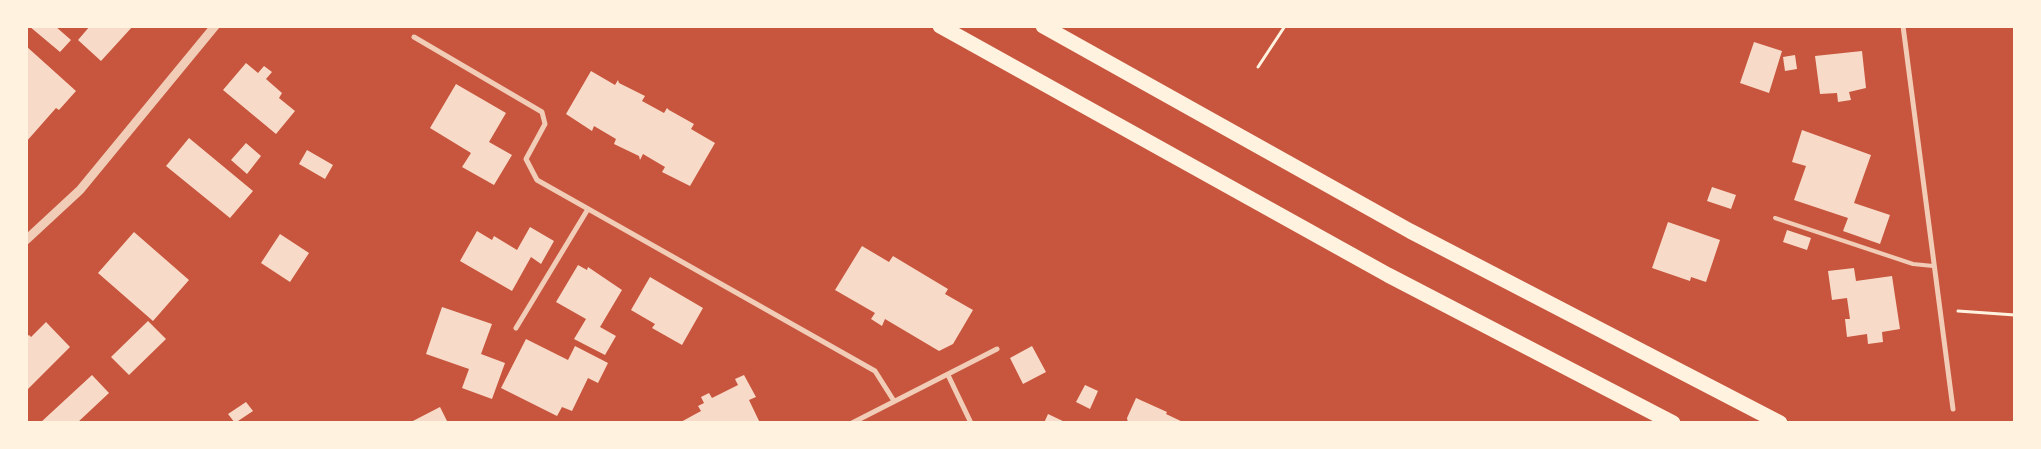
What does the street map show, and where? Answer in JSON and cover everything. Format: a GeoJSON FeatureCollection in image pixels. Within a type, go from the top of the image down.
{"type":"FeatureCollection","features":[{"type":"Feature","properties":{"kind":"highway"},"geometry":{"type":"LineString","coordinates":[[940,26],[1388,275],[1673,423]]}},
{"type":"Feature","properties":{"kind":"highway"},"geometry":{"type":"LineString","coordinates":[[1043,26],[1410,231],[1780,423]]}},
{"type":"Feature","properties":{"kind":"street"},"geometry":{"type":"LineString","coordinates":[[26,240],[80,190],[215,26]]}},
{"type":"Feature","properties":{"kind":"street"},"geometry":{"type":"LineString","coordinates":[[1903,26],[1953,410]]}},
{"type":"Feature","properties":{"kind":"street"},"geometry":{"type":"LineString","coordinates":[[414,37],[542,112],[545,124],[526,159],[537,180],[875,371],[894,401]]}},
{"type":"Feature","properties":{"kind":"street"},"geometry":{"type":"LineString","coordinates":[[516,328],[588,209]]}},
{"type":"Feature","properties":{"kind":"street"},"geometry":{"type":"LineString","coordinates":[[852,423],[997,349]]}},
{"type":"Feature","properties":{"kind":"street"},"geometry":{"type":"LineString","coordinates":[[948,375],[971,423]]}},
{"type":"Feature","properties":{"kind":"lane"},"geometry":{"type":"LineString","coordinates":[[1775,218],[1913,264],[1933,266]]}},
{"type":"Feature","properties":{"kind":"path"},"geometry":{"type":"LineString","coordinates":[[1258,67],[1285,26]]}},
{"type":"Feature","properties":{"kind":"path"},"geometry":{"type":"LineString","coordinates":[[1939,309],[2015,315]]}},
{"type":"Feature","properties":{"kind":"building"},"geometry":{"type":"Polygon","coordinates":[[[29,26],[55,26],[71,40],[60,52],[29,26]]]}},
{"type":"Feature","properties":{"kind":"building"},"geometry":{"type":"Polygon","coordinates":[[[90,26],[133,26],[101,61],[78,40],[90,26]]]}},
{"type":"Feature","properties":{"kind":"building"},"geometry":{"type":"Polygon","coordinates":[[[1754,42],[1782,51],[1769,93],[1740,83],[1754,42]]]}},
{"type":"Feature","properties":{"kind":"building"},"geometry":{"type":"Polygon","coordinates":[[[26,46],[76,91],[59,110],[56,108],[26,142],[26,46]]]}},
{"type":"Feature","properties":{"kind":"building"},"geometry":{"type":"Polygon","coordinates":[[[1862,51],[1866,88],[1849,92],[1851,100],[1838,102],[1837,93],[1820,94],[1815,56],[1862,51]]]}},
{"type":"Feature","properties":{"kind":"building"},"geometry":{"type":"Polygon","coordinates":[[[1795,55],[1797,69],[1785,71],[1783,57],[1795,55]]]}},
{"type":"Feature","properties":{"kind":"building"},"geometry":{"type":"Polygon","coordinates":[[[246,63],[258,73],[264,66],[272,72],[266,79],[282,93],[279,98],[295,111],[276,134],[223,90],[246,63]]]}},
{"type":"Feature","properties":{"kind":"building"},"geometry":{"type":"Polygon","coordinates":[[[591,71],[615,85],[618,80],[619,83],[645,96],[642,101],[664,113],[667,108],[694,124],[691,129],[715,143],[690,186],[662,172],[665,167],[643,154],[640,160],[639,156],[614,144],[616,139],[594,126],[592,131],[566,114],[591,71]]]}},
{"type":"Feature","properties":{"kind":"building"},"geometry":{"type":"Polygon","coordinates":[[[456,84],[506,113],[489,142],[512,155],[494,185],[462,167],[471,153],[430,128],[456,84]]]}},
{"type":"Feature","properties":{"kind":"building"},"geometry":{"type":"Polygon","coordinates":[[[1802,130],[1871,155],[1854,203],[1890,215],[1880,244],[1843,231],[1848,218],[1794,200],[1806,166],[1792,162],[1802,130]]]}},
{"type":"Feature","properties":{"kind":"building"},"geometry":{"type":"Polygon","coordinates":[[[189,138],[253,191],[230,218],[166,166],[189,138]]]}},
{"type":"Feature","properties":{"kind":"building"},"geometry":{"type":"Polygon","coordinates":[[[246,143],[261,156],[247,174],[231,160],[246,143]]]}},
{"type":"Feature","properties":{"kind":"building"},"geometry":{"type":"Polygon","coordinates":[[[307,150],[333,165],[325,179],[299,164],[307,150]]]}},
{"type":"Feature","properties":{"kind":"building"},"geometry":{"type":"Polygon","coordinates":[[[1712,187],[1736,195],[1731,209],[1707,201],[1712,187]]]}},
{"type":"Feature","properties":{"kind":"building"},"geometry":{"type":"Polygon","coordinates":[[[1668,222],[1720,240],[1706,282],[1691,277],[1690,281],[1652,268],[1668,222]]]}},
{"type":"Feature","properties":{"kind":"building"},"geometry":{"type":"Polygon","coordinates":[[[530,227],[554,241],[541,264],[531,257],[512,291],[460,261],[477,231],[492,240],[494,236],[517,250],[530,227]]]}},
{"type":"Feature","properties":{"kind":"building"},"geometry":{"type":"Polygon","coordinates":[[[1787,230],[1811,238],[1807,250],[1783,242],[1787,230]]]}},
{"type":"Feature","properties":{"kind":"building"},"geometry":{"type":"Polygon","coordinates":[[[134,232],[189,280],[153,321],[98,273],[134,232]]]}},
{"type":"Feature","properties":{"kind":"building"},"geometry":{"type":"Polygon","coordinates":[[[280,234],[309,253],[290,282],[261,263],[280,234]]]}},
{"type":"Feature","properties":{"kind":"building"},"geometry":{"type":"Polygon","coordinates":[[[862,246],[889,262],[893,256],[948,289],[945,294],[973,310],[953,344],[939,351],[885,319],[882,326],[871,319],[875,313],[835,290],[862,246]]]}},
{"type":"Feature","properties":{"kind":"building"},"geometry":{"type":"Polygon","coordinates":[[[578,265],[587,270],[588,267],[622,290],[600,327],[616,336],[605,355],[574,339],[586,319],[556,302],[578,265]]]}},
{"type":"Feature","properties":{"kind":"building"},"geometry":{"type":"Polygon","coordinates":[[[1854,268],[1856,281],[1892,276],[1900,329],[1882,332],[1883,342],[1868,344],[1867,334],[1847,337],[1845,319],[1850,319],[1847,298],[1832,300],[1828,271],[1854,268]]]}},
{"type":"Feature","properties":{"kind":"building"},"geometry":{"type":"Polygon","coordinates":[[[650,277],[703,308],[682,345],[652,328],[655,324],[631,310],[650,277]]]}},
{"type":"Feature","properties":{"kind":"building"},"geometry":{"type":"Polygon","coordinates":[[[442,307],[492,324],[481,354],[505,363],[492,399],[462,388],[469,369],[426,354],[442,307]]]}},
{"type":"Feature","properties":{"kind":"building"},"geometry":{"type":"Polygon","coordinates":[[[148,321],[166,339],[129,375],[111,357],[148,321]]]}},
{"type":"Feature","properties":{"kind":"building"},"geometry":{"type":"Polygon","coordinates":[[[46,322],[70,347],[26,391],[26,337],[29,335],[31,337],[46,322]]]}},
{"type":"Feature","properties":{"kind":"building"},"geometry":{"type":"Polygon","coordinates":[[[526,339],[568,360],[575,346],[608,363],[598,383],[588,378],[572,411],[562,407],[557,416],[501,388],[526,339]]]}},
{"type":"Feature","properties":{"kind":"building"},"geometry":{"type":"Polygon","coordinates":[[[1032,346],[1046,372],[1023,384],[1010,358],[1032,346]]]}},
{"type":"Feature","properties":{"kind":"building"},"geometry":{"type":"Polygon","coordinates":[[[92,375],[109,393],[77,423],[40,423],[92,375]]]}},
{"type":"Feature","properties":{"kind":"building"},"geometry":{"type":"Polygon","coordinates":[[[744,375],[756,397],[749,400],[760,423],[679,423],[701,411],[698,406],[704,403],[701,397],[709,393],[712,398],[738,385],[735,379],[744,375]]]}},
{"type":"Feature","properties":{"kind":"building"},"geometry":{"type":"Polygon","coordinates":[[[1085,385],[1098,391],[1090,409],[1076,402],[1085,385]]]}},
{"type":"Feature","properties":{"kind":"building"},"geometry":{"type":"Polygon","coordinates":[[[1136,398],[1167,412],[1166,414],[1185,423],[1128,423],[1127,418],[1136,398]]]}},
{"type":"Feature","properties":{"kind":"building"},"geometry":{"type":"Polygon","coordinates":[[[246,402],[253,411],[235,423],[228,414],[246,402]]]}},
{"type":"Feature","properties":{"kind":"building"},"geometry":{"type":"Polygon","coordinates":[[[440,407],[448,423],[409,423],[440,407]]]}},
{"type":"Feature","properties":{"kind":"building"},"geometry":{"type":"Polygon","coordinates":[[[1048,414],[1067,423],[1044,423],[1048,414]]]}}]}
